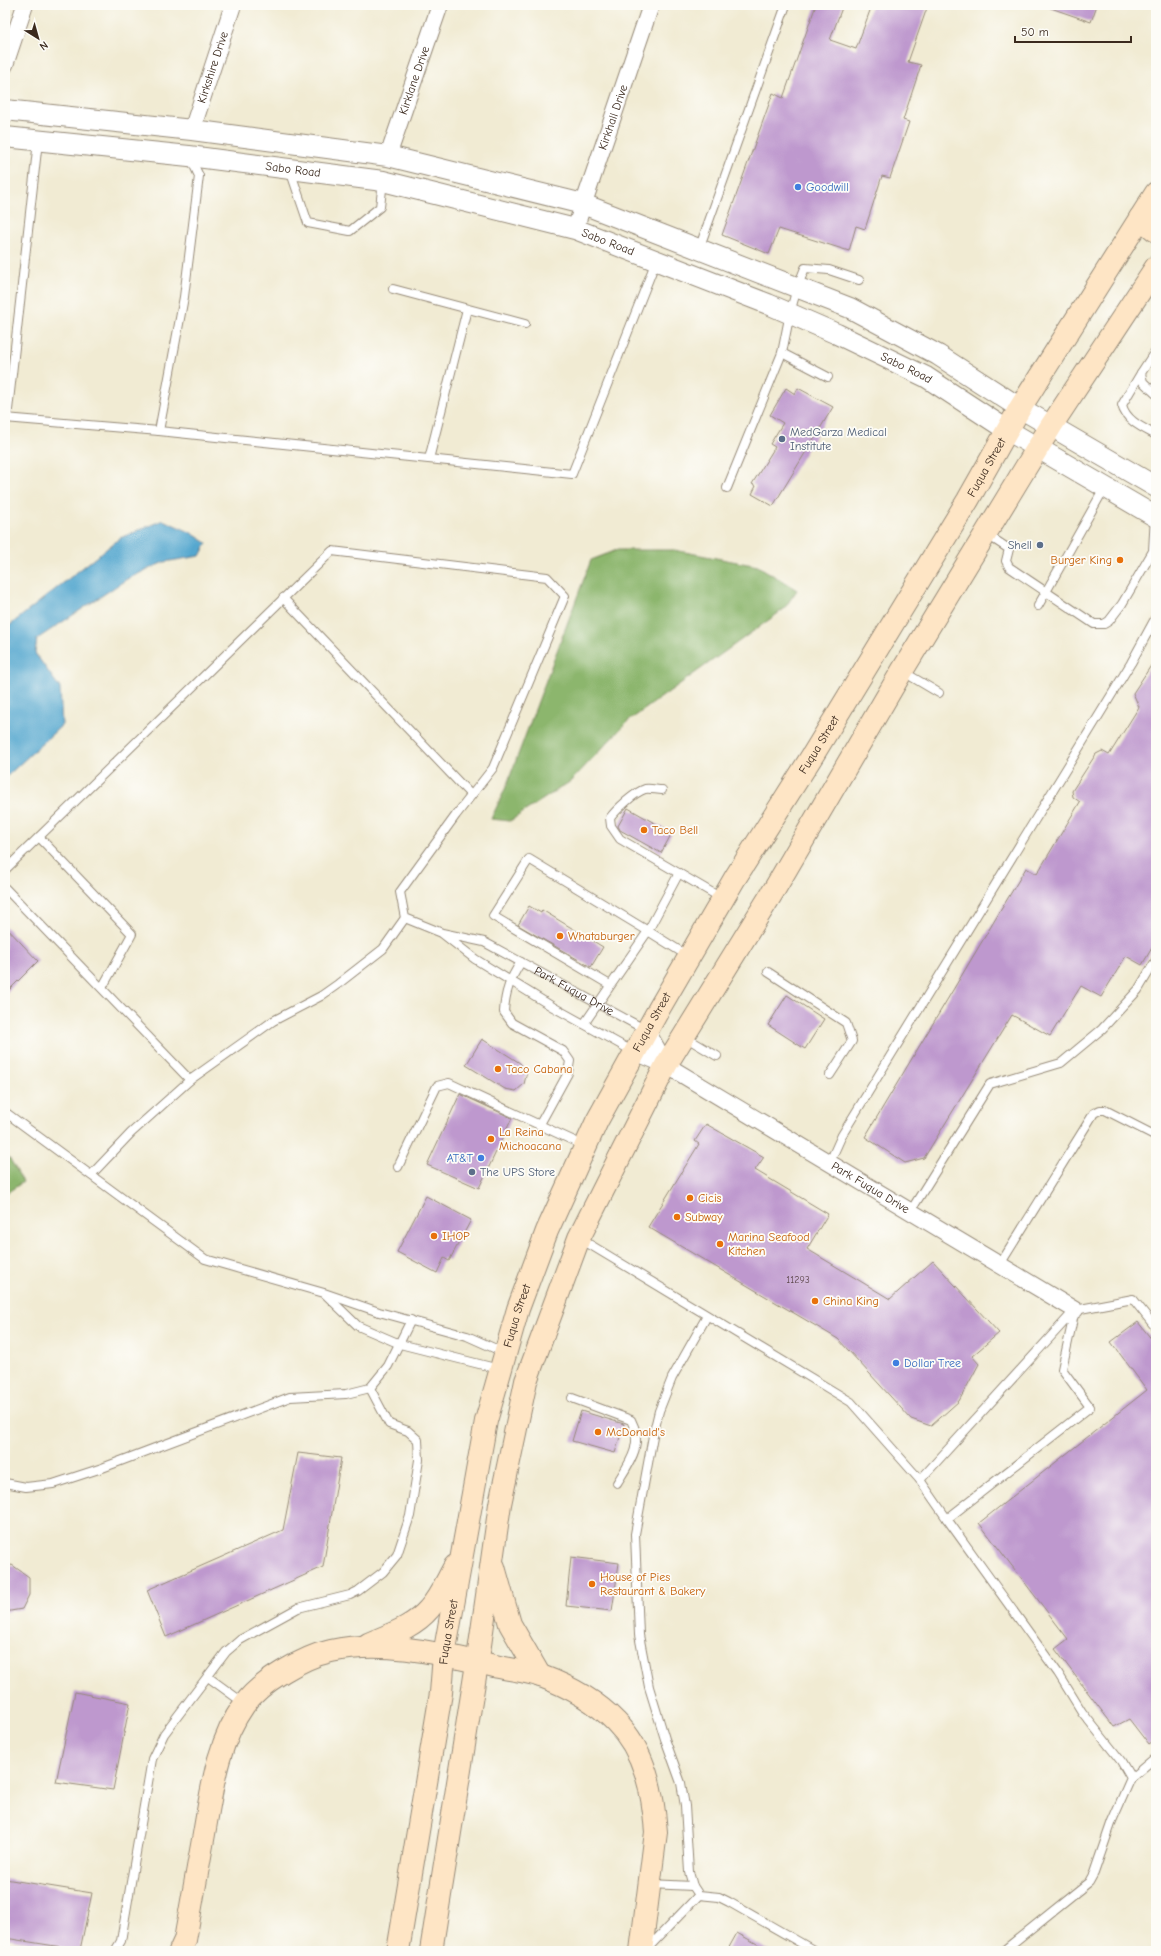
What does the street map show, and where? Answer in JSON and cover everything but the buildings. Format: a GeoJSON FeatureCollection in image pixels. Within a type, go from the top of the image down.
{"type":"FeatureCollection","features":[{"type":"Feature","properties":{"kind":"main road","name":"Fuqua Street"},"geometry":{"type":"LineString","coordinates":[[398,1951],[441,1693],[444,1655],[486,1421],[518,1309],[546,1231],[597,1121],[634,1052],[722,899],[968,500],[1020,408],[1148,225],[1156,193]]}},
{"type":"Feature","properties":{"kind":"main road"},"geometry":{"type":"LineString","coordinates":[[431,1951],[477,1661],[500,1504],[509,1460],[526,1382],[579,1238],[666,1065],[774,890],[902,671],[1051,426],[1156,267]]}},
{"type":"Feature","properties":{"kind":"main road"},"geometry":{"type":"LineString","coordinates":[[873,656],[902,671]]}},
{"type":"Feature","properties":{"kind":"main road"},"geometry":{"type":"LineString","coordinates":[[546,1231],[579,1238]]}},
{"type":"Feature","properties":{"kind":"main road"},"geometry":{"type":"LineString","coordinates":[[503,1361],[533,1361]]}},
{"type":"Feature","properties":{"kind":"main road"},"geometry":{"type":"LineString","coordinates":[[362,1647],[401,1630],[417,1620],[430,1609],[462,1555]]}},
{"type":"Feature","properties":{"kind":"main road"},"geometry":{"type":"LineString","coordinates":[[492,1558],[510,1624],[540,1676]]}},
{"type":"Feature","properties":{"kind":"main road"},"geometry":{"type":"LineString","coordinates":[[180,1951],[185,1940],[213,1778],[228,1733],[245,1704],[267,1683],[288,1668],[330,1651],[362,1647],[398,1648],[444,1655],[540,1676],[579,1693],[600,1706],[617,1722],[631,1739],[650,1784],[654,1812],[656,1832],[641,1951]]}},
{"type":"Feature","properties":{"kind":"street"},"geometry":{"type":"LineString","coordinates":[[5,66],[25,5]]}},
{"type":"Feature","properties":{"kind":"street","name":"Kirkshire Drive"},"geometry":{"type":"LineString","coordinates":[[192,130],[234,5]]}},
{"type":"Feature","properties":{"kind":"street","name":"Kirklane Drive"},"geometry":{"type":"LineString","coordinates":[[388,156],[440,5]]}},
{"type":"Feature","properties":{"kind":"street","name":"Kirkhall Drive"},"geometry":{"type":"LineString","coordinates":[[575,229],[651,5]]}},
{"type":"Feature","properties":{"kind":"street"},"geometry":{"type":"LineString","coordinates":[[5,110],[192,130],[388,156],[583,204],[850,308],[938,355],[1020,408],[1156,486]]}},
{"type":"Feature","properties":{"kind":"street"},"geometry":{"type":"LineString","coordinates":[[189,156],[192,130]]}},
{"type":"Feature","properties":{"kind":"street","name":"Sabo Road"},"geometry":{"type":"LineString","coordinates":[[5,136],[189,156],[383,181],[575,229],[790,313],[926,377],[1007,430],[1156,516]]}},
{"type":"Feature","properties":{"kind":"street"},"geometry":{"type":"LineString","coordinates":[[383,181],[388,156]]}},
{"type":"Feature","properties":{"kind":"street","name":"Park Fuqua Drive"},"geometry":{"type":"LineString","coordinates":[[647,1031],[666,1065]]}},
{"type":"Feature","properties":{"kind":"street","name":"Park Fuqua Drive"},"geometry":{"type":"LineString","coordinates":[[634,1052],[666,1065],[999,1266],[1075,1310]]}},
{"type":"Feature","properties":{"kind":"lane"},"geometry":{"type":"LineString","coordinates":[[699,249],[786,5]]}},
{"type":"Feature","properties":{"kind":"lane"},"geometry":{"type":"LineString","coordinates":[[38,140],[6,418],[159,431],[572,474],[656,260]]}},
{"type":"Feature","properties":{"kind":"lane"},"geometry":{"type":"LineString","coordinates":[[159,431],[184,297],[199,176],[189,156]]}},
{"type":"Feature","properties":{"kind":"lane"},"geometry":{"type":"LineString","coordinates":[[290,169],[308,223],[350,231],[380,207],[383,181]]}},
{"type":"Feature","properties":{"kind":"lane"},"geometry":{"type":"LineString","coordinates":[[727,488],[782,353],[790,313],[797,288],[805,268],[829,270],[859,280]]}},
{"type":"Feature","properties":{"kind":"lane"},"geometry":{"type":"LineString","coordinates":[[392,288],[525,324]]}},
{"type":"Feature","properties":{"kind":"lane"},"geometry":{"type":"LineString","coordinates":[[429,459],[467,309]]}},
{"type":"Feature","properties":{"kind":"lane"},"geometry":{"type":"LineString","coordinates":[[1156,350],[1122,405],[1124,412],[1136,424],[1156,435]]}},
{"type":"Feature","properties":{"kind":"lane"},"geometry":{"type":"LineString","coordinates":[[782,353],[828,377]]}},
{"type":"Feature","properties":{"kind":"lane"},"geometry":{"type":"LineString","coordinates":[[1141,373],[1143,382],[1156,394]]}},
{"type":"Feature","properties":{"kind":"lane"},"geometry":{"type":"LineString","coordinates":[[1038,606],[1105,487]]}},
{"type":"Feature","properties":{"kind":"lane"},"geometry":{"type":"LineString","coordinates":[[986,534],[1009,549],[1006,561],[1009,568],[1094,624],[1104,624],[1109,621],[1122,604],[1153,551],[1156,516]]}},
{"type":"Feature","properties":{"kind":"lane"},"geometry":{"type":"LineString","coordinates":[[5,870],[332,551],[547,577],[565,596],[493,768],[471,795],[400,892],[405,918],[384,949],[321,996],[273,1021],[190,1080],[131,1133],[92,1175]]}},
{"type":"Feature","properties":{"kind":"lane"},"geometry":{"type":"LineString","coordinates":[[283,598],[471,795]]}},
{"type":"Feature","properties":{"kind":"lane"},"geometry":{"type":"LineString","coordinates":[[829,1164],[842,1135],[1131,663],[1156,617]]}},
{"type":"Feature","properties":{"kind":"lane"},"geometry":{"type":"LineString","coordinates":[[902,671],[939,693]]}},
{"type":"Feature","properties":{"kind":"lane"},"geometry":{"type":"LineString","coordinates":[[662,790],[644,789],[617,810],[610,818],[611,826],[620,839],[722,899]]}},
{"type":"Feature","properties":{"kind":"lane"},"geometry":{"type":"LineString","coordinates":[[39,837],[132,934],[102,988]]}},
{"type":"Feature","properties":{"kind":"lane"},"geometry":{"type":"LineString","coordinates":[[610,985],[493,916],[529,859],[689,956]]}},
{"type":"Feature","properties":{"kind":"lane"},"geometry":{"type":"LineString","coordinates":[[584,1024],[648,931],[679,873]]}},
{"type":"Feature","properties":{"kind":"lane"},"geometry":{"type":"LineString","coordinates":[[5,888],[190,1080]]}},
{"type":"Feature","properties":{"kind":"lane"},"geometry":{"type":"LineString","coordinates":[[405,918],[442,933]]}},
{"type":"Feature","properties":{"kind":"lane","name":"Park Fuqua Drive"},"geometry":{"type":"LineString","coordinates":[[442,933],[484,942],[647,1031]]}},
{"type":"Feature","properties":{"kind":"lane","name":"Park Fuqua Drive"},"geometry":{"type":"LineString","coordinates":[[442,933],[475,959],[634,1052]]}},
{"type":"Feature","properties":{"kind":"lane"},"geometry":{"type":"LineString","coordinates":[[910,1212],[990,1084],[1061,1063],[1107,1024],[1138,990],[1156,960]]}},
{"type":"Feature","properties":{"kind":"lane"},"geometry":{"type":"LineString","coordinates":[[521,962],[510,979],[504,996],[504,1012],[512,1023],[563,1051],[570,1062],[568,1073],[540,1124]]}},
{"type":"Feature","properties":{"kind":"lane"},"geometry":{"type":"LineString","coordinates":[[768,972],[846,1023],[852,1041],[830,1075]]}},
{"type":"Feature","properties":{"kind":"lane"},"geometry":{"type":"LineString","coordinates":[[684,1036],[718,1056]]}},
{"type":"Feature","properties":{"kind":"lane"},"geometry":{"type":"LineString","coordinates":[[398,1167],[437,1086],[449,1083],[585,1146]]}},
{"type":"Feature","properties":{"kind":"lane"},"geometry":{"type":"LineString","coordinates":[[999,1266],[1094,1113],[1100,1110],[1105,1110],[1156,1136]]}},
{"type":"Feature","properties":{"kind":"lane"},"geometry":{"type":"LineString","coordinates":[[5,1112],[205,1259],[324,1293],[379,1312],[467,1336],[503,1361]]}},
{"type":"Feature","properties":{"kind":"lane"},"geometry":{"type":"LineString","coordinates":[[579,1238],[851,1402],[920,1480],[1058,1672],[1082,1712],[1121,1761],[1131,1778]]}},
{"type":"Feature","properties":{"kind":"lane"},"geometry":{"type":"LineString","coordinates":[[324,1293],[358,1326],[400,1344],[503,1361]]}},
{"type":"Feature","properties":{"kind":"lane"},"geometry":{"type":"LineString","coordinates":[[920,1480],[1075,1310],[1133,1299],[1156,1328]]}},
{"type":"Feature","properties":{"kind":"lane"},"geometry":{"type":"LineString","coordinates":[[947,1519],[1090,1407],[1062,1369],[1075,1310]]}},
{"type":"Feature","properties":{"kind":"lane"},"geometry":{"type":"LineString","coordinates":[[707,1316],[672,1378],[659,1412],[652,1436],[635,1534],[639,1635],[649,1687],[681,1784],[685,1806],[689,1872],[693,1886],[698,1894],[719,1897],[815,1951]]}},
{"type":"Feature","properties":{"kind":"lane"},"geometry":{"type":"LineString","coordinates":[[5,1483],[26,1487],[53,1484],[102,1468],[290,1397],[346,1394],[370,1388],[388,1366],[411,1320]]}},
{"type":"Feature","properties":{"kind":"lane"},"geometry":{"type":"LineString","coordinates":[[115,1951],[121,1941],[152,1759],[164,1734],[226,1652],[240,1640],[298,1608],[350,1595],[358,1591],[383,1572],[397,1555],[410,1516],[419,1460],[418,1440],[408,1431],[390,1424],[370,1388]]}},
{"type":"Feature","properties":{"kind":"lane"},"geometry":{"type":"LineString","coordinates":[[572,1398],[631,1420],[636,1430],[637,1443],[631,1461],[617,1483]]}},
{"type":"Feature","properties":{"kind":"lane"},"geometry":{"type":"LineString","coordinates":[[208,1677],[245,1704]]}},
{"type":"Feature","properties":{"kind":"lane"},"geometry":{"type":"LineString","coordinates":[[1003,1951],[1089,1882],[1094,1873],[1112,1821],[1131,1778],[1156,1757]]}},
{"type":"Feature","properties":{"kind":"lane"},"geometry":{"type":"LineString","coordinates":[[649,1884],[693,1886]]}},
{"type":"Feature","properties":{"kind":"lane"},"geometry":{"type":"LineString","coordinates":[[644,1951],[698,1894]]}},
{"type":"Feature","properties":{"kind":"green space"},"geometry":{"type":"Polygon","coordinates":[[[617,550],[674,550],[758,566],[797,590],[784,609],[627,722],[571,781],[510,821],[491,819],[506,787],[591,560],[617,550]]]}},
{"type":"Feature","properties":{"kind":"green space"},"geometry":{"type":"Polygon","coordinates":[[[5,1155],[10,1159],[23,1182],[5,1194],[5,1155]]]}},
{"type":"Feature","properties":{"kind":"water"},"geometry":{"type":"Polygon","coordinates":[[[163,520],[190,532],[207,543],[200,556],[164,562],[127,579],[37,639],[35,653],[60,688],[62,725],[5,778],[5,629],[120,538],[163,520]]]}},
{"type":"Feature","properties":{"kind":"place","name":"Goodwill"},"geometry":{"type":"Point","coordinates":[798,187]}},
{"type":"Feature","properties":{"kind":"place","name":"MedGarza Medical Institute"},"geometry":{"type":"Point","coordinates":[782,439]}},
{"type":"Feature","properties":{"kind":"place","name":"Shell"},"geometry":{"type":"Point","coordinates":[1040,545]}},
{"type":"Feature","properties":{"kind":"place","name":"Burger King"},"geometry":{"type":"Point","coordinates":[1120,560]}},
{"type":"Feature","properties":{"kind":"place","name":"Taco Bell"},"geometry":{"type":"Point","coordinates":[644,830]}},
{"type":"Feature","properties":{"kind":"place","name":"Whataburger"},"geometry":{"type":"Point","coordinates":[560,936]}},
{"type":"Feature","properties":{"kind":"place","name":"Taco Cabana"},"geometry":{"type":"Point","coordinates":[498,1069]}},
{"type":"Feature","properties":{"kind":"place","name":"La Reina Michoacana"},"geometry":{"type":"Point","coordinates":[491,1139]}},
{"type":"Feature","properties":{"kind":"place","name":"AT&T"},"geometry":{"type":"Point","coordinates":[481,1158]}},
{"type":"Feature","properties":{"kind":"place","name":"The UPS Store"},"geometry":{"type":"Point","coordinates":[472,1172]}},
{"type":"Feature","properties":{"kind":"place","name":"Cicis"},"geometry":{"type":"Point","coordinates":[690,1198]}},
{"type":"Feature","properties":{"kind":"place","name":"Subway"},"geometry":{"type":"Point","coordinates":[677,1217]}},
{"type":"Feature","properties":{"kind":"place","name":"IHOP"},"geometry":{"type":"Point","coordinates":[434,1236]}},
{"type":"Feature","properties":{"kind":"place","name":"Marina Seafood Kitchen"},"geometry":{"type":"Point","coordinates":[720,1244]}},
{"type":"Feature","properties":{"kind":"place","name":"China King"},"geometry":{"type":"Point","coordinates":[815,1301]}},
{"type":"Feature","properties":{"kind":"place","name":"Dollar Tree"},"geometry":{"type":"Point","coordinates":[896,1363]}},
{"type":"Feature","properties":{"kind":"place","name":"McDonald's"},"geometry":{"type":"Point","coordinates":[598,1432]}},
{"type":"Feature","properties":{"kind":"place","name":"House of Pies Restaurant & Bakery"},"geometry":{"type":"Point","coordinates":[592,1584]}}]}
